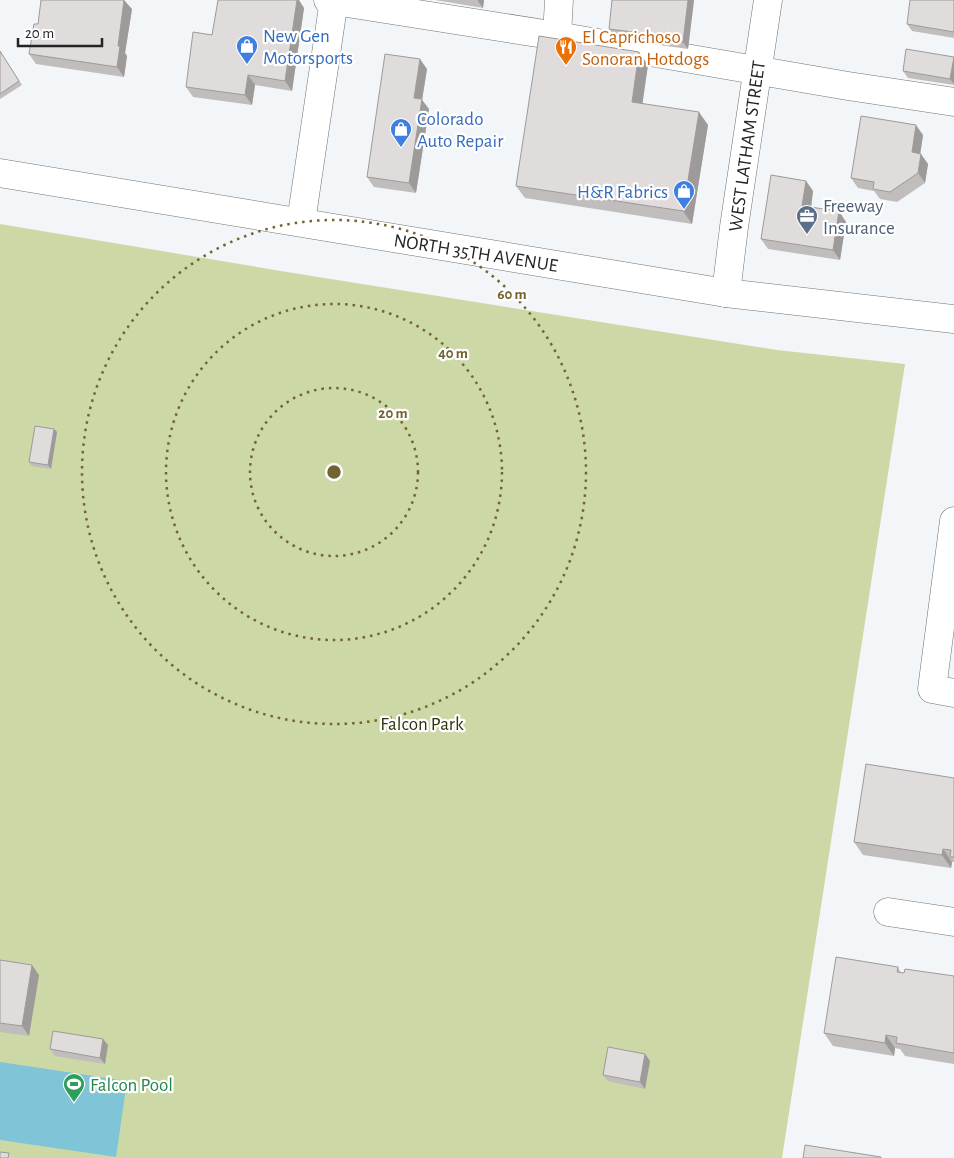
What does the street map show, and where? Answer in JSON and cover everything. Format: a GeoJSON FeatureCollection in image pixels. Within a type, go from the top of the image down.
{"type":"FeatureCollection","features":[{"type":"Feature","properties":{"kind":"main road"},"geometry":{"type":"LineString","coordinates":[[301,222],[332,0],[954,102]]}},
{"type":"Feature","properties":{"kind":"main road"},"geometry":{"type":"LineString","coordinates":[[557,36],[559,0]]}},
{"type":"Feature","properties":{"kind":"main road","name":"WEST LATHAM STREET"},"geometry":{"type":"LineString","coordinates":[[726,293],[768,0]]}},
{"type":"Feature","properties":{"kind":"main road","name":"NORTH 35TH AVENUE"},"geometry":{"type":"LineString","coordinates":[[0,174],[726,293],[954,319]]}},
{"type":"Feature","properties":{"kind":"main road"},"geometry":{"type":"LineString","coordinates":[[953,533],[932,689],[954,693]]}},
{"type":"Feature","properties":{"kind":"main road"},"geometry":{"type":"LineString","coordinates":[[888,912],[954,922]]}},
{"type":"Feature","properties":{"kind":"green space","name":"Falcon Park"},"geometry":{"type":"Polygon","coordinates":[[[0,224],[777,350],[905,364],[782,1158],[0,1158],[0,224]]]}},
{"type":"Feature","properties":{"kind":"water"},"geometry":{"type":"Polygon","coordinates":[[[0,1062],[127,1081],[116,1157],[0,1140],[0,1062]]]}},
{"type":"Feature","properties":{"kind":"building"},"geometry":{"type":"Polygon","coordinates":[[[41,0],[124,0],[117,67],[29,54],[34,24],[38,24],[41,0]]]}},
{"type":"Feature","properties":{"kind":"building","name":"New Gen Motorsports"},"geometry":{"type":"Polygon","coordinates":[[[218,0],[297,0],[285,81],[248,75],[245,95],[186,87],[193,32],[212,35],[218,0]]]}},
{"type":"Feature","properties":{"kind":"building"},"geometry":{"type":"Polygon","coordinates":[[[612,0],[688,0],[683,42],[640,36],[641,33],[609,29],[612,0]]]}},
{"type":"Feature","properties":{"kind":"building"},"geometry":{"type":"Polygon","coordinates":[[[910,0],[954,0],[954,32],[907,24],[910,0]]]}},
{"type":"Feature","properties":{"kind":"building"},"geometry":{"type":"Polygon","coordinates":[[[539,36],[639,52],[632,102],[699,112],[683,211],[516,186],[539,36]]]}},
{"type":"Feature","properties":{"kind":"building"},"geometry":{"type":"Polygon","coordinates":[[[906,49],[954,57],[950,79],[903,71],[906,49]]]}},
{"type":"Feature","properties":{"kind":"building"},"geometry":{"type":"Polygon","coordinates":[[[0,51],[19,81],[0,94],[0,51]]]}},
{"type":"Feature","properties":{"kind":"building","name":"Colorado Auto Repair"},"geometry":{"type":"Polygon","coordinates":[[[385,54],[420,59],[414,98],[422,99],[409,183],[367,177],[385,54]]]}},
{"type":"Feature","properties":{"kind":"building"},"geometry":{"type":"Polygon","coordinates":[[[861,116],[916,125],[912,152],[921,154],[918,173],[890,192],[873,189],[874,182],[851,178],[861,116]]]}},
{"type":"Feature","properties":{"kind":"building","name":"Freeway Insurance"},"geometry":{"type":"Polygon","coordinates":[[[771,175],[806,181],[802,206],[839,211],[833,250],[761,239],[771,175]]]}},
{"type":"Feature","properties":{"kind":"building"},"geometry":{"type":"Polygon","coordinates":[[[35,426],[54,429],[48,465],[29,462],[35,426]]]}},
{"type":"Feature","properties":{"kind":"building"},"geometry":{"type":"Polygon","coordinates":[[[866,764],[954,778],[954,857],[950,857],[951,850],[943,849],[942,855],[854,842],[866,764]]]}},
{"type":"Feature","properties":{"kind":"building"},"geometry":{"type":"Polygon","coordinates":[[[836,957],[898,967],[897,972],[904,973],[905,969],[954,976],[954,1053],[896,1043],[897,1037],[886,1035],[885,1043],[824,1033],[836,957]]]}},
{"type":"Feature","properties":{"kind":"building"},"geometry":{"type":"Polygon","coordinates":[[[0,960],[32,965],[22,1026],[0,1023],[0,960]]]}},
{"type":"Feature","properties":{"kind":"building"},"geometry":{"type":"Polygon","coordinates":[[[53,1031],[103,1039],[100,1058],[50,1049],[53,1031]]]}},
{"type":"Feature","properties":{"kind":"building"},"geometry":{"type":"Polygon","coordinates":[[[608,1047],[645,1054],[640,1082],[603,1075],[608,1047]]]}},
{"type":"Feature","properties":{"kind":"building"},"geometry":{"type":"Polygon","coordinates":[[[805,1145],[881,1157],[881,1158],[803,1158],[805,1145]]]}},
{"type":"Feature","properties":{"kind":"building"},"geometry":{"type":"Polygon","coordinates":[[[0,1152],[9,1153],[8,1158],[0,1158],[0,1152]]]}},
{"type":"Feature","properties":{"kind":"place","name":"New Gen Motorsports"},"geometry":{"type":"Point","coordinates":[247,65]}},
{"type":"Feature","properties":{"kind":"place","name":"El Caprichoso Sonoran Hotdogs"},"geometry":{"type":"Point","coordinates":[566,66]}},
{"type":"Feature","properties":{"kind":"place","name":"Colorado Auto Repair"},"geometry":{"type":"Point","coordinates":[401,148]}},
{"type":"Feature","properties":{"kind":"place","name":"H&R Fabrics"},"geometry":{"type":"Point","coordinates":[684,210]}},
{"type":"Feature","properties":{"kind":"place","name":"Freeway Insurance"},"geometry":{"type":"Point","coordinates":[807,235]}},
{"type":"Feature","properties":{"kind":"place","name":"Falcon Pool"},"geometry":{"type":"Point","coordinates":[74,1103]}}]}
